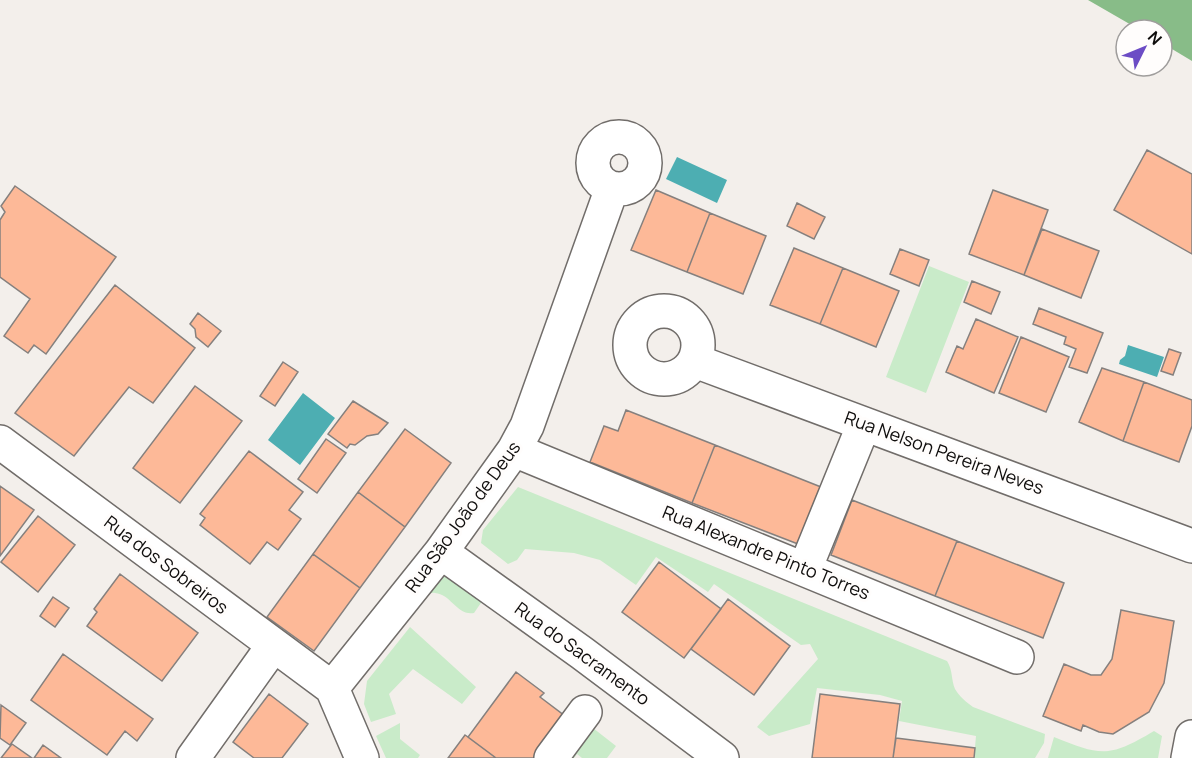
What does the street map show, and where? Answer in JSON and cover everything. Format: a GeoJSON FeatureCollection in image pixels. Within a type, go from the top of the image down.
{"type":"FeatureCollection","features":[{"type":"Feature","properties":{"kind":"street","name":"Rua São João de Deus"},"geometry":{"type":"LineString","coordinates":[[332,688],[441,552],[514,450],[527,426],[612,188]]}},
{"type":"Feature","properties":{"kind":"street","name":"Rua Nelson Pereira Neves"},"geometry":{"type":"LineString","coordinates":[[695,361],[1192,546]]}},
{"type":"Feature","properties":{"kind":"street"},"geometry":{"type":"LineString","coordinates":[[805,569],[864,424]]}},
{"type":"Feature","properties":{"kind":"street","name":"Rua dos Sobreiros"},"geometry":{"type":"LineString","coordinates":[[0,442],[332,688]]}},
{"type":"Feature","properties":{"kind":"street","name":"Rua Alexandre Pinto Torres"},"geometry":{"type":"LineString","coordinates":[[514,450],[1017,657]]}},
{"type":"Feature","properties":{"kind":"street","name":"Rua do Sacramento"},"geometry":{"type":"LineString","coordinates":[[441,552],[582,653],[722,758]]}},
{"type":"Feature","properties":{"kind":"street"},"geometry":{"type":"LineString","coordinates":[[192,758],[273,645]]}},
{"type":"Feature","properties":{"kind":"street"},"geometry":{"type":"LineString","coordinates":[[332,688],[362,758]]}},
{"type":"Feature","properties":{"kind":"street"},"geometry":{"type":"LineString","coordinates":[[551,758],[585,712]]}},
{"type":"Feature","properties":{"kind":"street"},"geometry":{"type":"LineString","coordinates":[[1188,758],[1192,737]]}},
{"type":"Feature","properties":{"kind":"green space"},"geometry":{"type":"Polygon","coordinates":[[[1088,0],[1192,0],[1192,61],[1174,50],[1174,18],[1119,18],[1088,0]]]}},
{"type":"Feature","properties":{"kind":"green space"},"geometry":{"type":"Polygon","coordinates":[[[929,266],[969,282],[926,393],[886,377],[929,266]]]}},
{"type":"Feature","properties":{"kind":"green space"},"geometry":{"type":"Polygon","coordinates":[[[518,487],[947,661],[955,689],[965,701],[973,707],[1045,734],[1044,743],[1035,758],[974,758],[976,736],[899,721],[902,701],[880,695],[817,688],[810,724],[769,736],[757,727],[818,659],[810,644],[801,645],[714,584],[708,592],[656,557],[636,585],[600,560],[574,553],[525,549],[517,560],[508,564],[481,543],[483,530],[518,487]]]}},
{"type":"Feature","properties":{"kind":"green space"},"geometry":{"type":"Polygon","coordinates":[[[452,577],[485,597],[474,613],[463,611],[441,594],[431,593],[416,599],[437,579],[452,577]]]}},
{"type":"Feature","properties":{"kind":"green space"},"geometry":{"type":"Polygon","coordinates":[[[410,627],[476,687],[462,704],[413,669],[389,694],[396,714],[371,722],[364,704],[367,681],[410,627]]]}},
{"type":"Feature","properties":{"kind":"green space"},"geometry":{"type":"Polygon","coordinates":[[[584,721],[616,746],[607,758],[582,758],[577,754],[574,758],[557,758],[584,721]]]}},
{"type":"Feature","properties":{"kind":"green space"},"geometry":{"type":"Polygon","coordinates":[[[400,723],[400,739],[420,755],[418,758],[386,758],[376,736],[400,723]]]}},
{"type":"Feature","properties":{"kind":"green space"},"geometry":{"type":"Polygon","coordinates":[[[1154,731],[1162,736],[1158,758],[1048,758],[1054,737],[1083,748],[1105,751],[1126,746],[1154,731]]]}},
{"type":"Feature","properties":{"kind":"water"},"geometry":{"type":"Polygon","coordinates":[[[677,157],[727,180],[717,203],[666,179],[677,157]]]}},
{"type":"Feature","properties":{"kind":"water"},"geometry":{"type":"Polygon","coordinates":[[[1128,345],[1164,357],[1157,377],[1119,364],[1125,356],[1128,345]]]}},
{"type":"Feature","properties":{"kind":"water"},"geometry":{"type":"Polygon","coordinates":[[[303,393],[335,418],[300,465],[268,440],[303,393]]]}},
{"type":"Feature","properties":{"kind":"building"},"geometry":{"type":"Polygon","coordinates":[[[1147,150],[1192,174],[1192,254],[1114,210],[1147,150]]]}},
{"type":"Feature","properties":{"kind":"building"},"geometry":{"type":"Polygon","coordinates":[[[15,186],[116,257],[46,354],[34,345],[28,353],[4,336],[30,299],[0,277],[0,220],[5,212],[1,206],[15,186]]]}},
{"type":"Feature","properties":{"kind":"building"},"geometry":{"type":"Polygon","coordinates":[[[656,190],[710,213],[687,272],[631,250],[656,190]]]}},
{"type":"Feature","properties":{"kind":"building"},"geometry":{"type":"Polygon","coordinates":[[[993,190],[1048,210],[1024,275],[969,254],[993,190]]]}},
{"type":"Feature","properties":{"kind":"building"},"geometry":{"type":"Polygon","coordinates":[[[797,203],[825,217],[814,239],[787,226],[797,203]]]}},
{"type":"Feature","properties":{"kind":"building"},"geometry":{"type":"Polygon","coordinates":[[[710,213],[766,236],[743,294],[687,272],[710,213]]]}},
{"type":"Feature","properties":{"kind":"building"},"geometry":{"type":"Polygon","coordinates":[[[1042,229],[1099,251],[1081,298],[1024,275],[1042,229]]]}},
{"type":"Feature","properties":{"kind":"building"},"geometry":{"type":"Polygon","coordinates":[[[794,248],[843,268],[820,324],[770,305],[794,248]]]}},
{"type":"Feature","properties":{"kind":"building"},"geometry":{"type":"Polygon","coordinates":[[[900,249],[929,260],[919,286],[890,274],[900,249]]]}},
{"type":"Feature","properties":{"kind":"building"},"geometry":{"type":"Polygon","coordinates":[[[843,268],[899,291],[876,347],[820,324],[843,268]]]}},
{"type":"Feature","properties":{"kind":"building"},"geometry":{"type":"Polygon","coordinates":[[[972,281],[1000,292],[991,314],[964,302],[972,281]]]}},
{"type":"Feature","properties":{"kind":"building"},"geometry":{"type":"Polygon","coordinates":[[[115,285],[195,348],[153,403],[129,387],[74,456],[15,413],[115,285]]]}},
{"type":"Feature","properties":{"kind":"building"},"geometry":{"type":"Polygon","coordinates":[[[1039,308],[1103,333],[1087,373],[1069,367],[1076,349],[1064,344],[1066,337],[1033,324],[1039,308]]]}},
{"type":"Feature","properties":{"kind":"building"},"geometry":{"type":"Polygon","coordinates":[[[198,313],[221,331],[208,347],[196,337],[195,329],[190,324],[198,313]]]}},
{"type":"Feature","properties":{"kind":"building"},"geometry":{"type":"Polygon","coordinates":[[[976,319],[1018,337],[994,393],[946,372],[957,346],[963,349],[976,319]]]}},
{"type":"Feature","properties":{"kind":"building"},"geometry":{"type":"Polygon","coordinates":[[[1021,337],[1069,357],[1046,412],[999,393],[1021,337]]]}},
{"type":"Feature","properties":{"kind":"building"},"geometry":{"type":"Polygon","coordinates":[[[1169,349],[1181,353],[1173,375],[1161,371],[1169,349]]]}},
{"type":"Feature","properties":{"kind":"building"},"geometry":{"type":"Polygon","coordinates":[[[283,362],[298,372],[275,406],[260,396],[283,362]]]}},
{"type":"Feature","properties":{"kind":"building"},"geometry":{"type":"Polygon","coordinates":[[[1102,368],[1144,382],[1123,441],[1079,422],[1102,368]]]}},
{"type":"Feature","properties":{"kind":"building"},"geometry":{"type":"Polygon","coordinates":[[[1144,382],[1192,400],[1192,426],[1179,462],[1123,441],[1144,382]]]}},
{"type":"Feature","properties":{"kind":"building"},"geometry":{"type":"Polygon","coordinates":[[[195,386],[242,421],[180,503],[133,468],[195,386]]]}},
{"type":"Feature","properties":{"kind":"building"},"geometry":{"type":"Polygon","coordinates":[[[353,401],[388,423],[378,434],[367,436],[355,445],[350,444],[347,448],[328,434],[353,401]]]}},
{"type":"Feature","properties":{"kind":"building"},"geometry":{"type":"Polygon","coordinates":[[[626,410],[715,445],[692,503],[590,462],[604,426],[618,431],[626,410]]]}},
{"type":"Feature","properties":{"kind":"building"},"geometry":{"type":"Polygon","coordinates":[[[405,429],[451,463],[405,527],[358,492],[405,429]]]}},
{"type":"Feature","properties":{"kind":"building"},"geometry":{"type":"Polygon","coordinates":[[[326,439],[346,453],[317,493],[298,479],[326,439]]]}},
{"type":"Feature","properties":{"kind":"building"},"geometry":{"type":"Polygon","coordinates":[[[715,445],[821,487],[798,544],[692,503],[715,445]]]}},
{"type":"Feature","properties":{"kind":"building"},"geometry":{"type":"Polygon","coordinates":[[[249,451],[303,492],[289,510],[301,519],[278,550],[267,542],[250,564],[200,525],[205,518],[200,514],[249,451]]]}},
{"type":"Feature","properties":{"kind":"building"},"geometry":{"type":"Polygon","coordinates":[[[0,486],[34,510],[0,556],[0,486]]]}},
{"type":"Feature","properties":{"kind":"building"},"geometry":{"type":"Polygon","coordinates":[[[358,492],[405,527],[360,588],[313,554],[358,492]]]}},
{"type":"Feature","properties":{"kind":"building"},"geometry":{"type":"Polygon","coordinates":[[[852,500],[957,541],[935,596],[831,555],[852,500]]]}},
{"type":"Feature","properties":{"kind":"building"},"geometry":{"type":"Polygon","coordinates":[[[38,516],[75,545],[38,592],[1,562],[38,516]]]}},
{"type":"Feature","properties":{"kind":"building"},"geometry":{"type":"Polygon","coordinates":[[[957,541],[1064,583],[1043,638],[935,596],[957,541]]]}},
{"type":"Feature","properties":{"kind":"building"},"geometry":{"type":"Polygon","coordinates":[[[313,554],[360,588],[314,651],[267,617],[313,554]]]}},
{"type":"Feature","properties":{"kind":"building"},"geometry":{"type":"Polygon","coordinates":[[[659,562],[721,609],[684,658],[622,612],[659,562]]]}},
{"type":"Feature","properties":{"kind":"building"},"geometry":{"type":"Polygon","coordinates":[[[120,574],[198,633],[162,681],[87,626],[97,612],[94,609],[120,574]]]}},
{"type":"Feature","properties":{"kind":"building"},"geometry":{"type":"Polygon","coordinates":[[[53,597],[69,608],[55,627],[40,616],[53,597]]]}},
{"type":"Feature","properties":{"kind":"building"},"geometry":{"type":"Polygon","coordinates":[[[728,599],[790,646],[754,695],[691,649],[728,599]]]}},
{"type":"Feature","properties":{"kind":"building"},"geometry":{"type":"Polygon","coordinates":[[[1121,610],[1174,621],[1164,683],[1149,712],[1113,734],[1099,732],[1083,725],[1081,731],[1043,716],[1064,664],[1091,675],[1101,675],[1112,659],[1121,610]]]}},
{"type":"Feature","properties":{"kind":"building"},"geometry":{"type":"Polygon","coordinates":[[[63,654],[153,719],[137,741],[125,731],[107,755],[31,700],[63,654]]]}},
{"type":"Feature","properties":{"kind":"building"},"geometry":{"type":"Polygon","coordinates":[[[516,672],[544,693],[540,697],[565,716],[534,758],[496,758],[468,737],[516,672]]]}},
{"type":"Feature","properties":{"kind":"building"},"geometry":{"type":"Polygon","coordinates":[[[269,694],[308,724],[282,758],[254,758],[233,742],[269,694]]]}},
{"type":"Feature","properties":{"kind":"building"},"geometry":{"type":"Polygon","coordinates":[[[820,694],[900,704],[893,758],[812,758],[820,694]]]}},
{"type":"Feature","properties":{"kind":"building"},"geometry":{"type":"Polygon","coordinates":[[[1,705],[26,723],[10,745],[0,738],[1,705]]]}},
{"type":"Feature","properties":{"kind":"building"},"geometry":{"type":"Polygon","coordinates":[[[465,735],[468,737],[496,758],[448,758],[465,735]]]}},
{"type":"Feature","properties":{"kind":"building"},"geometry":{"type":"Polygon","coordinates":[[[896,738],[975,748],[974,758],[893,758],[896,738]]]}},
{"type":"Feature","properties":{"kind":"building"},"geometry":{"type":"Polygon","coordinates":[[[12,744],[32,758],[1,758],[12,744]]]}},
{"type":"Feature","properties":{"kind":"building"},"geometry":{"type":"Polygon","coordinates":[[[43,745],[61,758],[34,758],[43,745]]]}}]}
